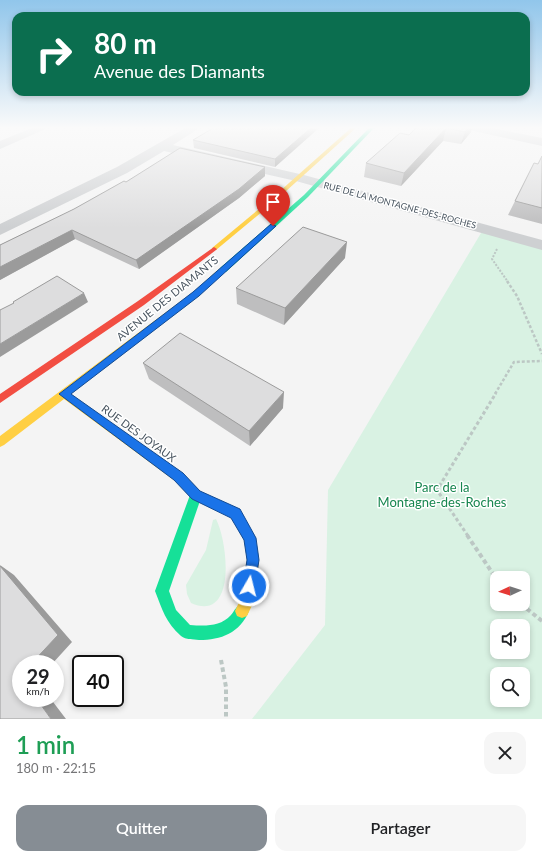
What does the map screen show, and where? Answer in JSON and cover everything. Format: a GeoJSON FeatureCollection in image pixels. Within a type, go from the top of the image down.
{"type":"FeatureCollection","features":[{"type":"Feature","properties":{"kind":"street"},"geometry":{"type":"LineString","coordinates":[[0,230],[139,161]]}},
{"type":"Feature","properties":{"kind":"street","name":"RUE DE LA MONTAGNE-DES-ROCHES"},"geometry":{"type":"LineString","coordinates":[[223,161],[319,183],[542,245]]}},
{"type":"Feature","properties":{"kind":"street","name":"AVENUE DES DIAMANTS"},"geometry":{"type":"LineString","coordinates":[[0,399],[84,343],[168,284],[224,241],[317,161]]}},
{"type":"Feature","properties":{"kind":"street","name":"AVENUE DES DIAMANTS"},"geometry":{"type":"LineString","coordinates":[[0,442],[196,294],[319,183],[341,161]]}},
{"type":"Feature","properties":{"kind":"street","name":"RUE DES JOYAUX"},"geometry":{"type":"LineString","coordinates":[[64,394],[178,476],[196,495],[235,513],[250,538],[253,560],[248,599],[236,622],[215,633],[187,632],[171,615],[162,591],[196,495]]}},
{"type":"Feature","properties":{"kind":"path"},"geometry":{"type":"LineString","coordinates":[[505,235],[492,259],[517,296],[542,354]]}},
{"type":"Feature","properties":{"kind":"path"},"geometry":{"type":"LineString","coordinates":[[491,571],[437,490],[514,362],[542,361]]}},
{"type":"Feature","properties":{"kind":"path"},"geometry":{"type":"LineString","coordinates":[[530,611],[542,621]]}},
{"type":"Feature","properties":{"kind":"path"},"geometry":{"type":"LineString","coordinates":[[215,633],[226,687],[226,719]]}},
{"type":"Feature","properties":{"kind":"green space","name":"Parc de la Montagne-des-Roches"},"geometry":{"type":"Polygon","coordinates":[[[484,228],[542,245],[542,719],[252,719],[325,625],[328,490],[484,228]]]}},
{"type":"Feature","properties":{"kind":"green space"},"geometry":{"type":"Polygon","coordinates":[[[216,519],[224,545],[225,577],[222,591],[216,602],[206,606],[191,603],[187,594],[186,585],[206,550],[213,520],[216,519]]]}},
{"type":"Feature","properties":{"kind":"building"},"geometry":{"type":"Polygon","coordinates":[[[160,161],[236,161],[265,167],[239,189],[136,260],[72,230],[0,267],[0,245],[74,209],[124,181],[126,182],[160,161]]]}},
{"type":"Feature","properties":{"kind":"building"},"geometry":{"type":"Polygon","coordinates":[[[369,161],[416,161],[404,173],[366,163],[369,161]]]}},
{"type":"Feature","properties":{"kind":"building"},"geometry":{"type":"Polygon","coordinates":[[[540,161],[542,161],[542,208],[515,201],[534,163],[538,164],[540,161]]]}},
{"type":"Feature","properties":{"kind":"building"},"geometry":{"type":"Polygon","coordinates":[[[303,227],[347,242],[285,308],[236,288],[303,227]]]}},
{"type":"Feature","properties":{"kind":"building"},"geometry":{"type":"Polygon","coordinates":[[[57,276],[84,293],[0,344],[0,310],[57,276]]]}},
{"type":"Feature","properties":{"kind":"building"},"geometry":{"type":"Polygon","coordinates":[[[180,333],[284,392],[249,431],[143,363],[180,333]]]}},
{"type":"Feature","properties":{"kind":"building"},"geometry":{"type":"Polygon","coordinates":[[[0,566],[58,635],[39,655],[12,655],[12,707],[42,707],[51,719],[0,719],[0,566]]]}},
{"type":"Feature","properties":{"kind":"traffic: fast"},"geometry":{"type":"LineString","coordinates":[[223,270],[306,196],[340,161]]}},
{"type":"Feature","properties":{"kind":"traffic: fast"},"geometry":{"type":"LineString","coordinates":[[196,495],[162,591],[171,615],[187,632],[204,633],[219,631],[231,625],[242,611]]}},
{"type":"Feature","properties":{"kind":"traffic: slow"},"geometry":{"type":"LineString","coordinates":[[214,249],[317,161]]}},
{"type":"Feature","properties":{"kind":"traffic: slow"},"geometry":{"type":"LineString","coordinates":[[0,442],[196,294],[223,270]]}},
{"type":"Feature","properties":{"kind":"traffic: slow"},"geometry":{"type":"LineString","coordinates":[[64,394],[179,477],[196,495],[235,513],[250,538],[253,560],[248,599],[242,611]]}},
{"type":"Feature","properties":{"kind":"traffic: jam"},"geometry":{"type":"LineString","coordinates":[[0,399],[141,303],[214,249]]}},
{"type":"Feature","properties":{"kind":"route"},"geometry":{"type":"LineString","coordinates":[[249,586],[253,560],[250,538],[235,513],[196,495],[178,476],[64,394],[196,294],[273,226]]}}]}
